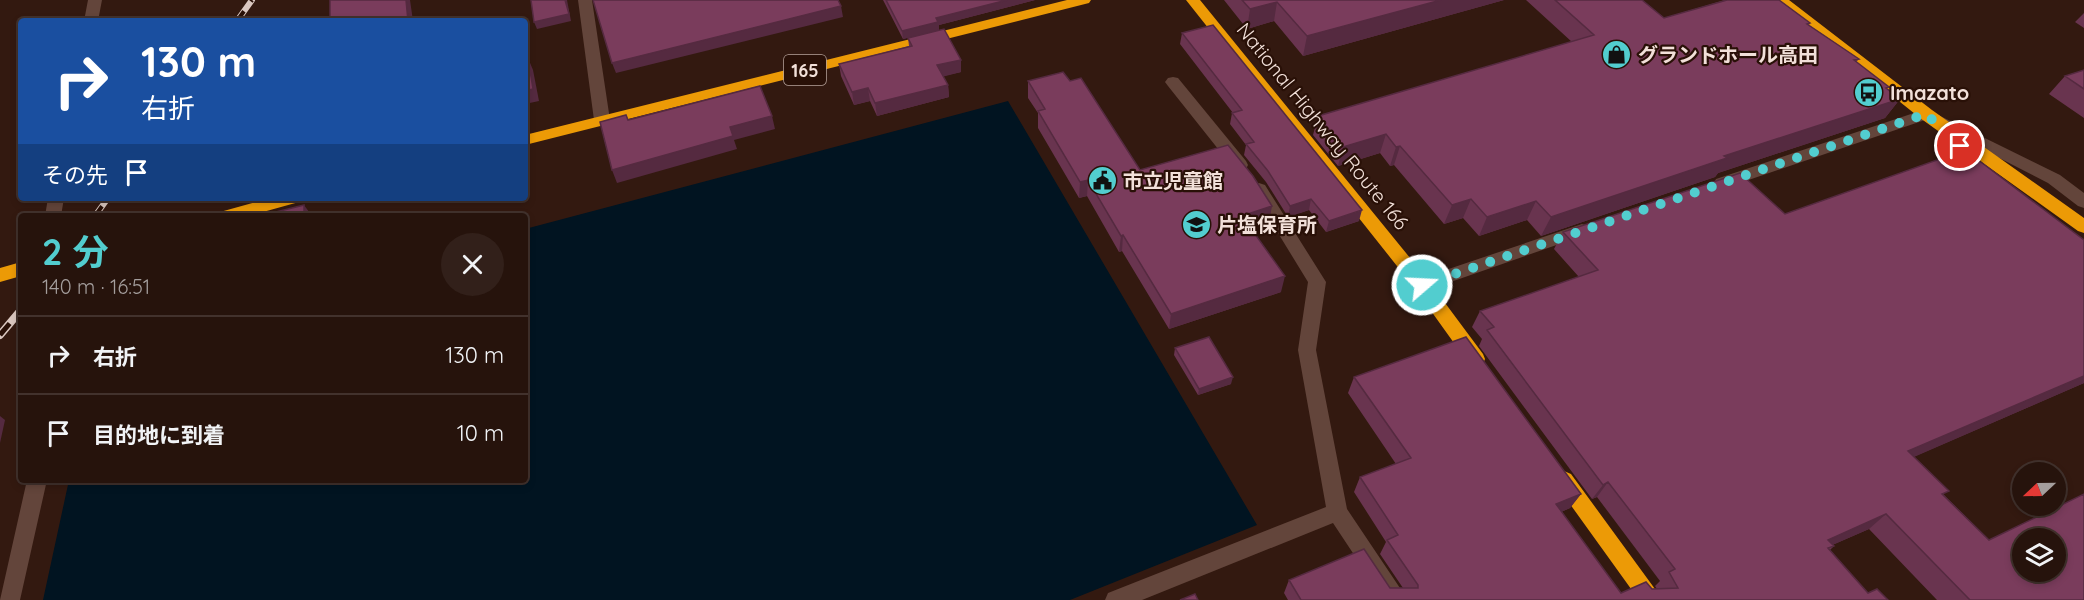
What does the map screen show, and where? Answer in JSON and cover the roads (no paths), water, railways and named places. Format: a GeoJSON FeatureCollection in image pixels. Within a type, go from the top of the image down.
{"type":"FeatureCollection","features":[{"type":"Feature","properties":{"kind":"highway","name":"165"},"geometry":{"type":"LineString","coordinates":[[528,139],[1084,0]]}},
{"type":"Feature","properties":{"kind":"highway","name":"National Highway Route 166"},"geometry":{"type":"LineString","coordinates":[[1193,0],[1422,285],[1485,371]]}},
{"type":"Feature","properties":{"kind":"highway"},"geometry":{"type":"LineString","coordinates":[[1780,0],[1926,114],[2084,227]]}},
{"type":"Feature","properties":{"kind":"highway"},"geometry":{"type":"LineString","coordinates":[[237,213],[282,201]]}},
{"type":"Feature","properties":{"kind":"highway"},"geometry":{"type":"LineString","coordinates":[[1554,466],[1652,600]]}},
{"type":"Feature","properties":{"kind":"street"},"geometry":{"type":"LineString","coordinates":[[92,18],[95,0]]}},
{"type":"Feature","properties":{"kind":"street"},"geometry":{"type":"LineString","coordinates":[[585,0],[602,120]]}},
{"type":"Feature","properties":{"kind":"street"},"geometry":{"type":"LineString","coordinates":[[1173,82],[1258,187],[1317,282],[1307,350],[1337,512],[1397,600]]}},
{"type":"Feature","properties":{"kind":"street"},"geometry":{"type":"LineString","coordinates":[[1702,190],[1926,114],[2054,179],[2084,202]]}},
{"type":"Feature","properties":{"kind":"street"},"geometry":{"type":"LineString","coordinates":[[1926,114],[2011,196]]}},
{"type":"Feature","properties":{"kind":"street"},"geometry":{"type":"LineString","coordinates":[[1422,285],[1601,224]]}},
{"type":"Feature","properties":{"kind":"street"},"geometry":{"type":"LineString","coordinates":[[9,600],[8,577],[36,483]]}},
{"type":"Feature","properties":{"kind":"street"},"geometry":{"type":"LineString","coordinates":[[1116,600],[1337,512]]}},
{"type":"Feature","properties":{"kind":"water"},"geometry":{"type":"Polygon","coordinates":[[[1008,101],[1257,525],[1070,600],[43,600],[68,483],[528,483],[528,228],[1008,101]]]}},
{"type":"Feature","properties":{"kind":"railway"},"geometry":{"type":"LineString","coordinates":[[239,18],[252,0]]}},
{"type":"Feature","properties":{"kind":"railway"},"geometry":{"type":"LineString","coordinates":[[97,213],[106,201]]}},
{"type":"Feature","properties":{"kind":"railway"},"geometry":{"type":"LineString","coordinates":[[0,335],[18,314]]}},
{"type":"Feature","properties":{"kind":"place","name":"グランドホール高田"},"geometry":{"type":"Point","coordinates":[1617,54]}},
{"type":"Feature","properties":{"kind":"place","name":"Imazato"},"geometry":{"type":"Point","coordinates":[1869,92]}},
{"type":"Feature","properties":{"kind":"place","name":"市立児童館"},"geometry":{"type":"Point","coordinates":[1102,180]}},
{"type":"Feature","properties":{"kind":"place","name":"片塩保育所"},"geometry":{"type":"Point","coordinates":[1196,224]}}]}
